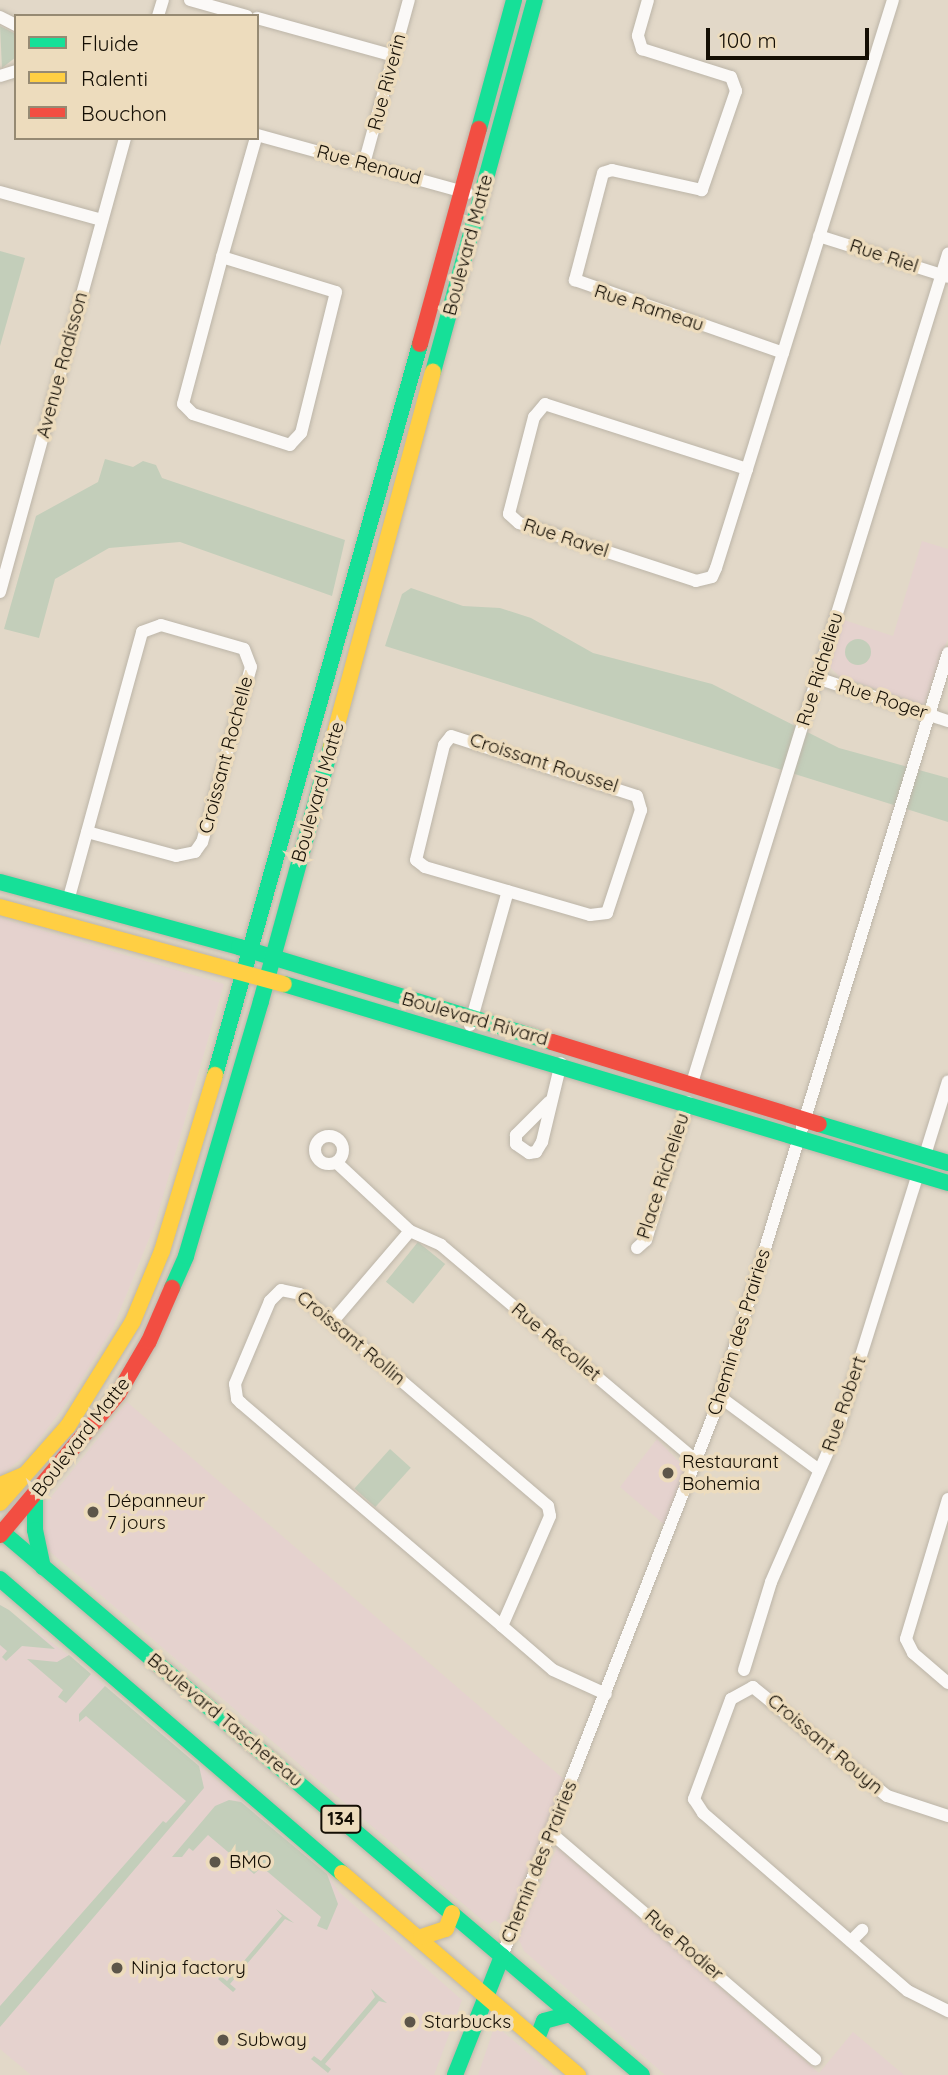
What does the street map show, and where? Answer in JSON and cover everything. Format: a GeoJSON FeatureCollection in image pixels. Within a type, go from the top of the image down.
{"type":"FeatureCollection","features":[{"type":"Feature","properties":{"kind":"main road","name":"Boulevard Matte"},"geometry":{"type":"LineString","coordinates":[[0,1503],[88,1398],[142,1301],[166,1238],[251,951],[514,0]]}},
{"type":"Feature","properties":{"kind":"main road","name":"Boulevard Matte"},"geometry":{"type":"LineString","coordinates":[[1,1532],[35,1497],[118,1394],[171,1295],[267,979],[535,0]]}},
{"type":"Feature","properties":{"kind":"main road","name":"Boulevard Rivard"},"geometry":{"type":"LineString","coordinates":[[0,882],[251,951],[948,1163]]}},
{"type":"Feature","properties":{"kind":"main road","name":"Boulevard Rivard"},"geometry":{"type":"LineString","coordinates":[[0,907],[467,1035],[948,1183]]}},
{"type":"Feature","properties":{"kind":"main road"},"geometry":{"type":"LineString","coordinates":[[0,1485],[24,1475]]}},
{"type":"Feature","properties":{"kind":"main road"},"geometry":{"type":"LineString","coordinates":[[12,1594],[49,1572],[35,1530],[35,1497]]}},
{"type":"Feature","properties":{"kind":"main road","name":"Boulevard Taschereau"},"geometry":{"type":"LineString","coordinates":[[1,1532],[642,2075]]}},
{"type":"Feature","properties":{"kind":"main road","name":"Boulevard Taschereau"},"geometry":{"type":"LineString","coordinates":[[0,1579],[12,1594],[421,1937],[578,2075]]}},
{"type":"Feature","properties":{"kind":"main road"},"geometry":{"type":"LineString","coordinates":[[421,1937],[446,1929],[452,1913]]}},
{"type":"Feature","properties":{"kind":"main road","name":"Chemin des Prairies"},"geometry":{"type":"LineString","coordinates":[[455,2075],[502,1956]]}},
{"type":"Feature","properties":{"kind":"main road","name":"Chemin des Prairies"},"geometry":{"type":"LineString","coordinates":[[441,2075],[465,2017],[487,1995]]}},
{"type":"Feature","properties":{"kind":"main road"},"geometry":{"type":"LineString","coordinates":[[537,2039],[544,2021],[570,2014]]}},
{"type":"Feature","properties":{"kind":"street"},"geometry":{"type":"LineString","coordinates":[[190,0],[240,14]]}},
{"type":"Feature","properties":{"kind":"street","name":"Rue Riverin"},"geometry":{"type":"LineString","coordinates":[[364,164],[409,0]]}},
{"type":"Feature","properties":{"kind":"street","name":"Rue Rameau"},"geometry":{"type":"LineString","coordinates":[[648,0],[638,36],[642,49],[732,77],[736,91],[702,190],[612,170],[603,173],[575,281],[783,353]]}},
{"type":"Feature","properties":{"kind":"street","name":"Rue Ravel"},"geometry":{"type":"LineString","coordinates":[[747,469],[545,404],[534,417],[509,514],[519,523],[706,582],[716,568],[820,236],[893,0]]}},
{"type":"Feature","properties":{"kind":"street"},"geometry":{"type":"LineString","coordinates":[[259,20],[394,56]]}},
{"type":"Feature","properties":{"kind":"street","name":"Rue Renaud"},"geometry":{"type":"LineString","coordinates":[[259,137],[481,196]]}},
{"type":"Feature","properties":{"kind":"street","name":"Avenue Radisson"},"geometry":{"type":"LineString","coordinates":[[0,592],[124,140]]}},
{"type":"Feature","properties":{"kind":"street"},"geometry":{"type":"LineString","coordinates":[[222,257],[327,286],[337,295],[301,433],[290,445],[193,414],[183,404],[222,257],[256,140]]}},
{"type":"Feature","properties":{"kind":"street"},"geometry":{"type":"LineString","coordinates":[[0,192],[102,220]]}},
{"type":"Feature","properties":{"kind":"street","name":"Rue Riel"},"geometry":{"type":"LineString","coordinates":[[820,236],[945,276]]}},
{"type":"Feature","properties":{"kind":"street","name":"Rue Richelieu"},"geometry":{"type":"LineString","coordinates":[[692,1083],[945,276],[948,254]]}},
{"type":"Feature","properties":{"kind":"street","name":"Croissant Rochelle"},"geometry":{"type":"LineString","coordinates":[[68,901],[142,632],[155,625],[167,626],[244,649],[251,667],[202,842],[195,852],[176,856],[87,832]]}},
{"type":"Feature","properties":{"kind":"street","name":"Chemin des Prairies"},"geometry":{"type":"LineString","coordinates":[[502,1956],[720,1397],[948,653]]}},
{"type":"Feature","properties":{"kind":"street","name":"Rue Roger"},"geometry":{"type":"LineString","coordinates":[[817,678],[948,721]]}},
{"type":"Feature","properties":{"kind":"street","name":"Croissant Roussel"},"geometry":{"type":"LineString","coordinates":[[451,736],[631,792],[640,802],[607,913],[590,915],[508,891],[425,867],[416,860],[444,745],[451,736]]}},
{"type":"Feature","properties":{"kind":"street"},"geometry":{"type":"LineString","coordinates":[[467,1035],[508,891]]}},
{"type":"Feature","properties":{"kind":"street"},"geometry":{"type":"LineString","coordinates":[[549,1102],[561,1063]]}},
{"type":"Feature","properties":{"kind":"street"},"geometry":{"type":"LineString","coordinates":[[925,1155],[948,1081]]}},
{"type":"Feature","properties":{"kind":"street","name":"Place Richelieu"},"geometry":{"type":"LineString","coordinates":[[637,1248],[646,1240],[688,1101]]}},
{"type":"Feature","properties":{"kind":"street","name":"Rue Récollet"},"geometry":{"type":"LineString","coordinates":[[337,1163],[410,1231],[441,1245],[697,1461]]}},
{"type":"Feature","properties":{"kind":"street","name":"Rue Robert"},"geometry":{"type":"LineString","coordinates":[[744,1670],[766,1594],[838,1429],[918,1173]]}},
{"type":"Feature","properties":{"kind":"street"},"geometry":{"type":"LineString","coordinates":[[333,1321],[410,1231]]}},
{"type":"Feature","properties":{"kind":"street","name":"Croissant Rollin"},"geometry":{"type":"LineString","coordinates":[[502,1626],[550,1510],[296,1291],[278,1292],[235,1384],[237,1399],[559,1675],[606,1694]]}},
{"type":"Feature","properties":{"kind":"street"},"geometry":{"type":"LineString","coordinates":[[720,1397],[819,1470]]}},
{"type":"Feature","properties":{"kind":"street"},"geometry":{"type":"LineString","coordinates":[[948,1499],[906,1639],[913,1653],[948,1683]]}},
{"type":"Feature","properties":{"kind":"street","name":"Croissant Rouyn"},"geometry":{"type":"LineString","coordinates":[[948,1816],[887,1796],[761,1690],[747,1688],[733,1696],[695,1803],[921,2000],[948,2011]]}},
{"type":"Feature","properties":{"kind":"street","name":"Rue Rodier"},"geometry":{"type":"LineString","coordinates":[[551,1833],[815,2059]]}},
{"type":"Feature","properties":{"kind":"street"},"geometry":{"type":"LineString","coordinates":[[851,1941],[862,1930]]}},
{"type":"Feature","properties":{"kind":"shaded area"},"geometry":{"type":"Polygon","coordinates":[[[922,541],[948,549],[948,638],[924,705],[839,676],[829,666],[841,619],[893,636],[922,541]]]}},
{"type":"Feature","properties":{"kind":"shaded area"},"geometry":{"type":"Polygon","coordinates":[[[0,918],[224,984],[155,1224],[113,1328],[69,1400],[30,1452],[0,1476],[0,918]]]}},
{"type":"Feature","properties":{"kind":"shaded area"},"geometry":{"type":"Polygon","coordinates":[[[127,1402],[566,1781],[513,1911],[502,1925],[495,1920],[488,1925],[48,1550],[40,1519],[43,1507],[127,1402]]]}},
{"type":"Feature","properties":{"kind":"shaded area"},"geometry":{"type":"Polygon","coordinates":[[[657,1439],[687,1470],[666,1526],[620,1487],[657,1439]]]}},
{"type":"Feature","properties":{"kind":"shaded area"},"geometry":{"type":"Polygon","coordinates":[[[0,1605],[69,1655],[327,1874],[339,1892],[462,2000],[434,2075],[31,2075],[0,2049],[0,1605]]]}},
{"type":"Feature","properties":{"kind":"shaded area"},"geometry":{"type":"Polygon","coordinates":[[[557,1847],[819,2073],[853,2032],[904,2075],[665,2075],[524,1951],[519,1940],[522,1930],[557,1847]]]}},
{"type":"Feature","properties":{"kind":"shaded area"},"geometry":{"type":"Polygon","coordinates":[[[495,2025],[554,2075],[478,2075],[495,2025]]]}},
{"type":"Feature","properties":{"kind":"green space"},"geometry":{"type":"Polygon","coordinates":[[[0,26],[14,33],[14,59],[2,68],[0,26]]]}},
{"type":"Feature","properties":{"kind":"green space"},"geometry":{"type":"Polygon","coordinates":[[[0,251],[25,258],[0,346],[0,251]]]}},
{"type":"Feature","properties":{"kind":"green space"},"geometry":{"type":"Polygon","coordinates":[[[105,459],[133,467],[143,461],[156,465],[162,478],[345,540],[332,596],[180,542],[109,548],[55,579],[39,638],[4,629],[36,516],[98,482],[105,459]]]}},
{"type":"Feature","properties":{"kind":"green space"},"geometry":{"type":"Polygon","coordinates":[[[411,588],[463,606],[500,608],[531,618],[593,653],[712,684],[839,748],[948,778],[948,822],[385,646],[402,594],[411,588]]]}},
{"type":"Feature","properties":{"kind":"green space"},"geometry":{"type":"Polygon","coordinates":[[[858,639],[867,643],[871,652],[867,661],[858,665],[849,661],[845,652],[849,643],[858,639]]]}},
{"type":"Feature","properties":{"kind":"green space"},"geometry":{"type":"Polygon","coordinates":[[[418,1242],[445,1264],[413,1304],[386,1282],[418,1242]]]}},
{"type":"Feature","properties":{"kind":"green space"},"geometry":{"type":"Polygon","coordinates":[[[390,1449],[411,1468],[375,1507],[355,1488],[390,1449]]]}},
{"type":"Feature","properties":{"kind":"green space"},"geometry":{"type":"Polygon","coordinates":[[[0,1605],[55,1649],[22,1646],[6,1661],[2,1657],[7,1651],[0,1645],[0,1605]]]}},
{"type":"Feature","properties":{"kind":"green space"},"geometry":{"type":"Polygon","coordinates":[[[69,1655],[91,1674],[66,1703],[58,1697],[63,1690],[27,1659],[57,1662],[69,1655]]]}},
{"type":"Feature","properties":{"kind":"green space"},"geometry":{"type":"Polygon","coordinates":[[[105,1686],[199,1766],[204,1788],[0,2027],[0,2006],[163,1821],[166,1823],[186,1801],[86,1716],[79,1722],[79,1714],[105,1686]]]}},
{"type":"Feature","properties":{"kind":"green space"},"geometry":{"type":"Polygon","coordinates":[[[229,1800],[241,1802],[327,1874],[338,1904],[327,1930],[317,1926],[321,1917],[262,1867],[254,1874],[208,1835],[193,1851],[189,1848],[182,1857],[172,1857],[215,1806],[229,1800]]]}},
{"type":"Feature","properties":{"kind":"green space"},"geometry":{"type":"Polygon","coordinates":[[[276,1909],[294,1923],[285,1919],[230,1984],[236,1989],[233,1992],[218,1979],[221,1976],[227,1981],[282,1916],[276,1909]]]}},
{"type":"Feature","properties":{"kind":"green space"},"geometry":{"type":"Polygon","coordinates":[[[371,1989],[387,2003],[379,2001],[325,2064],[331,2069],[328,2073],[311,2059],[314,2056],[321,2061],[375,1997],[371,1989]]]}},
{"type":"Feature","properties":{"kind":"traffic: fast"},"geometry":{"type":"LineString","coordinates":[[479,129],[514,0]]}},
{"type":"Feature","properties":{"kind":"traffic: fast"},"geometry":{"type":"LineString","coordinates":[[433,372],[535,0]]}},
{"type":"Feature","properties":{"kind":"traffic: fast"},"geometry":{"type":"LineString","coordinates":[[215,1075],[420,344]]}},
{"type":"Feature","properties":{"kind":"traffic: fast"},"geometry":{"type":"LineString","coordinates":[[172,1288],[186,1256],[261,1001],[331,747]]}},
{"type":"Feature","properties":{"kind":"traffic: fast"},"geometry":{"type":"LineString","coordinates":[[0,882],[239,947],[552,1042]]}},
{"type":"Feature","properties":{"kind":"traffic: fast"},"geometry":{"type":"LineString","coordinates":[[284,984],[948,1183]]}},
{"type":"Feature","properties":{"kind":"traffic: fast"},"geometry":{"type":"LineString","coordinates":[[819,1124],[948,1163]]}},
{"type":"Feature","properties":{"kind":"traffic: fast"},"geometry":{"type":"LineString","coordinates":[[35,1497],[35,1530],[43,1567]]}},
{"type":"Feature","properties":{"kind":"traffic: fast"},"geometry":{"type":"LineString","coordinates":[[0,1530],[642,2075]]}},
{"type":"Feature","properties":{"kind":"traffic: fast"},"geometry":{"type":"LineString","coordinates":[[0,1579],[342,1873]]}},
{"type":"Feature","properties":{"kind":"traffic: fast"},"geometry":{"type":"LineString","coordinates":[[455,2075],[502,1956]]}},
{"type":"Feature","properties":{"kind":"traffic: fast"},"geometry":{"type":"LineString","coordinates":[[537,2039],[544,2021],[570,2014]]}},
{"type":"Feature","properties":{"kind":"traffic: slow"},"geometry":{"type":"LineString","coordinates":[[331,747],[433,372]]}},
{"type":"Feature","properties":{"kind":"traffic: slow"},"geometry":{"type":"LineString","coordinates":[[0,907],[284,984]]}},
{"type":"Feature","properties":{"kind":"traffic: slow"},"geometry":{"type":"LineString","coordinates":[[0,1503],[68,1426],[133,1321],[162,1251],[215,1075]]}},
{"type":"Feature","properties":{"kind":"traffic: slow"},"geometry":{"type":"LineString","coordinates":[[0,1485],[24,1475]]}},
{"type":"Feature","properties":{"kind":"traffic: slow"},"geometry":{"type":"LineString","coordinates":[[342,1873],[578,2075]]}},
{"type":"Feature","properties":{"kind":"traffic: slow"},"geometry":{"type":"LineString","coordinates":[[421,1937],[446,1929],[452,1913]]}},
{"type":"Feature","properties":{"kind":"traffic: jam"},"geometry":{"type":"LineString","coordinates":[[420,344],[479,129]]}},
{"type":"Feature","properties":{"kind":"traffic: jam"},"geometry":{"type":"LineString","coordinates":[[552,1042],[819,1124]]}},
{"type":"Feature","properties":{"kind":"traffic: jam"},"geometry":{"type":"LineString","coordinates":[[0,1535],[118,1394],[149,1341],[172,1288]]}},
{"type":"Feature","properties":{"kind":"place","name":"Restaurant Bohemia"},"geometry":{"type":"Point","coordinates":[668,1473]}},
{"type":"Feature","properties":{"kind":"place","name":"Dépanneur 7 jours"},"geometry":{"type":"Point","coordinates":[93,1512]}},
{"type":"Feature","properties":{"kind":"place","name":"BMO"},"geometry":{"type":"Point","coordinates":[215,1862]}},
{"type":"Feature","properties":{"kind":"place","name":"Ninja factory"},"geometry":{"type":"Point","coordinates":[117,1968]}},
{"type":"Feature","properties":{"kind":"place","name":"Starbucks"},"geometry":{"type":"Point","coordinates":[410,2022]}},
{"type":"Feature","properties":{"kind":"place","name":"Subway"},"geometry":{"type":"Point","coordinates":[223,2040]}}]}
